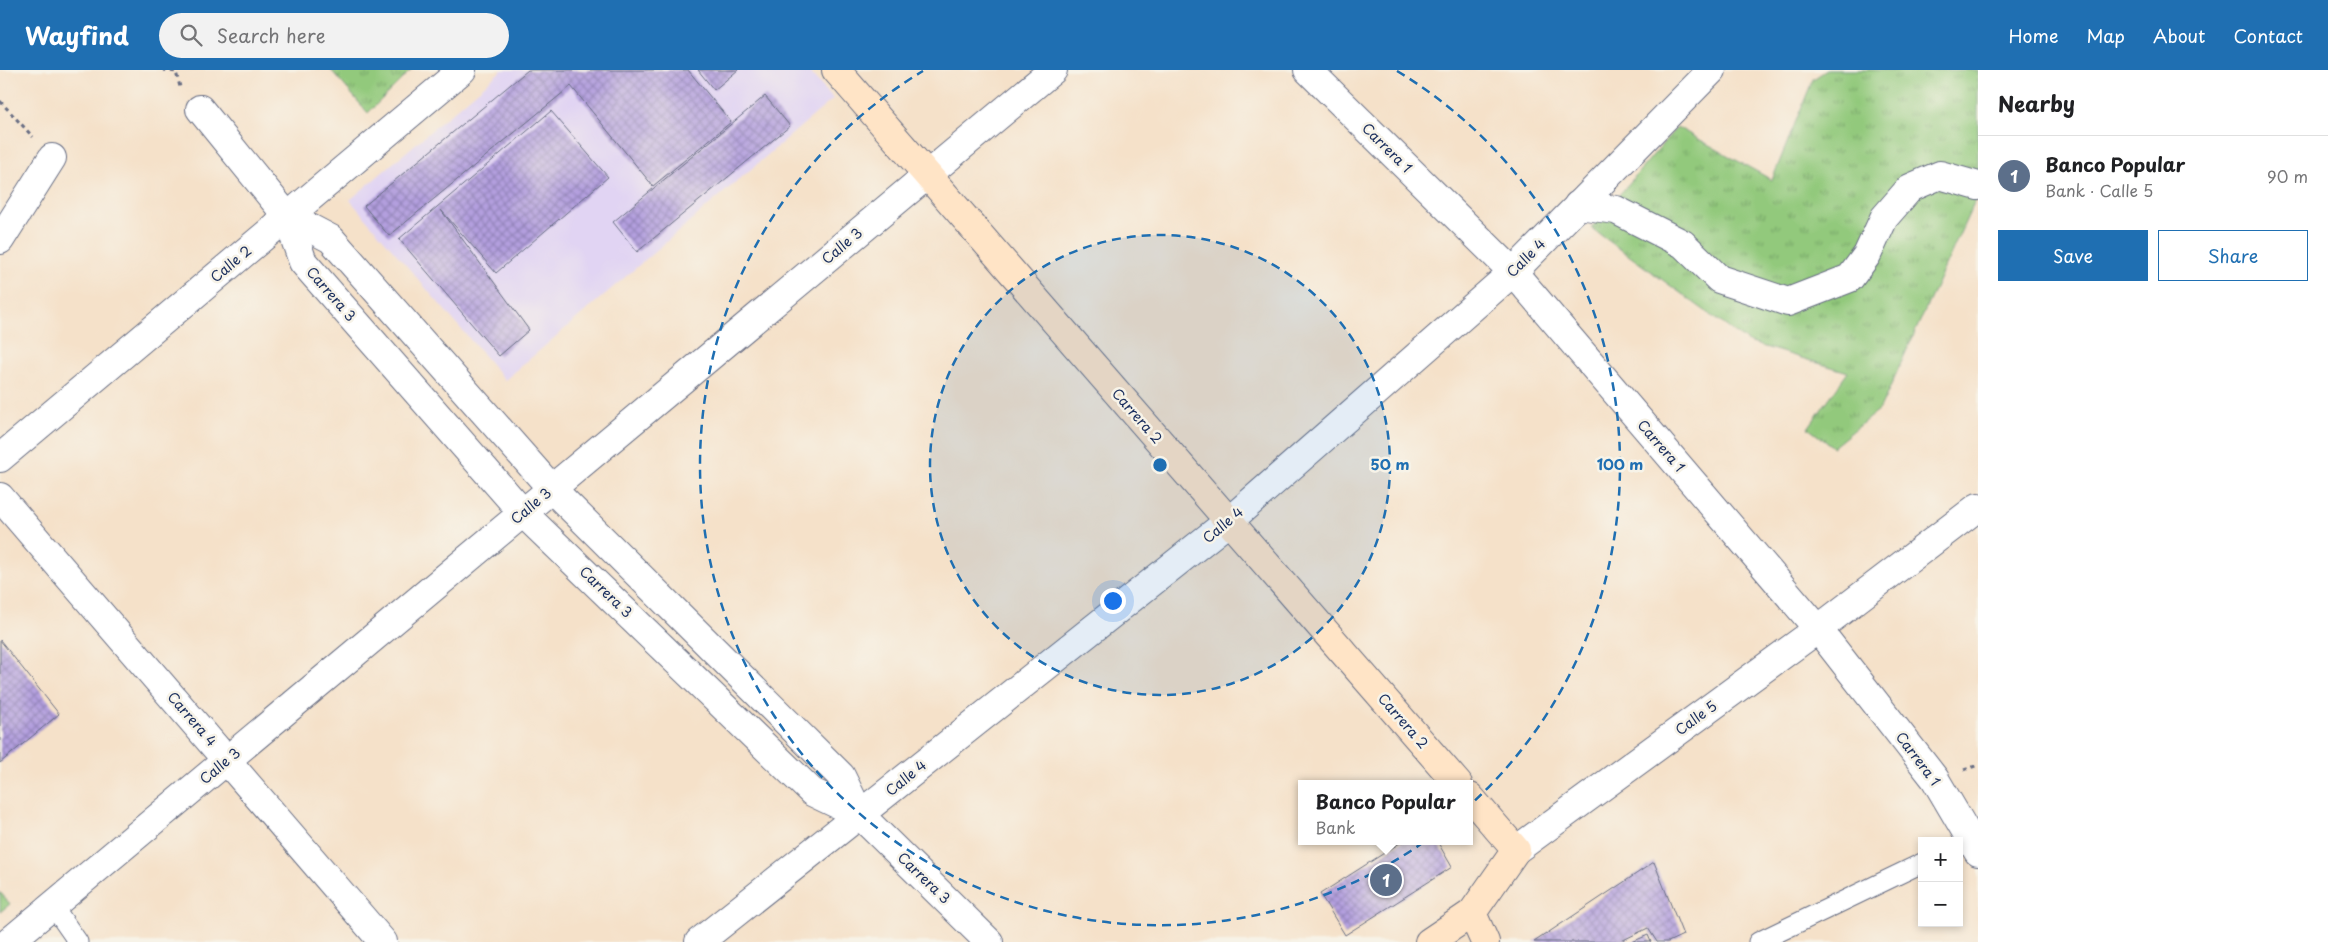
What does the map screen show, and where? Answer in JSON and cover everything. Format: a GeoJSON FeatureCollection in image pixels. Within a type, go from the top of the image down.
{"type":"FeatureCollection","features":[{"type":"Feature","properties":{"kind":"street","name":"Calle 2"},"geometry":{"type":"LineString","coordinates":[[0,458],[462,70]]}},
{"type":"Feature","properties":{"kind":"street","name":"Carrera 2"},"geometry":{"type":"LineString","coordinates":[[836,70],[1455,780]]}},
{"type":"Feature","properties":{"kind":"street","name":"Calle 3"},"geometry":{"type":"LineString","coordinates":[[9,942],[1053,70]]}},
{"type":"Feature","properties":{"kind":"street","name":"Carrera 1"},"geometry":{"type":"LineString","coordinates":[[1308,70],[1513,272],[1818,629],[1935,779],[1970,845]]}},
{"type":"Feature","properties":{"kind":"street","name":"Calle 4"},"geometry":{"type":"LineString","coordinates":[[699,942],[1229,521],[1513,272],[1712,70]]}},
{"type":"Feature","properties":{"kind":"street"},"geometry":{"type":"LineString","coordinates":[[200,109],[287,216]]}},
{"type":"Feature","properties":{"kind":"street"},"geometry":{"type":"LineString","coordinates":[[0,240],[52,158]]}},
{"type":"Feature","properties":{"kind":"street"},"geometry":{"type":"LineString","coordinates":[[1578,205],[1616,210],[1683,244],[1719,279],[1788,302],[1850,278],[1867,255],[1884,218],[1910,188],[1940,175],[1978,186]]}},
{"type":"Feature","properties":{"kind":"street","name":"Carrera 3"},"geometry":{"type":"LineString","coordinates":[[287,216],[331,239],[552,489],[841,776],[860,815]]}},
{"type":"Feature","properties":{"kind":"street","name":"Carrera 3"},"geometry":{"type":"LineString","coordinates":[[287,216],[303,262],[523,513],[812,792],[860,815],[989,942]]}},
{"type":"Feature","properties":{"kind":"street","name":"Carrera 4"},"geometry":{"type":"LineString","coordinates":[[0,497],[383,942]]}},
{"type":"Feature","properties":{"kind":"street","name":"Calle 5"},"geometry":{"type":"LineString","coordinates":[[1429,942],[1472,913],[1516,850],[1818,629],[1978,507]]}},
{"type":"Feature","properties":{"kind":"street"},"geometry":{"type":"LineString","coordinates":[[1473,800],[1516,850]]}},
{"type":"Feature","properties":{"kind":"street"},"geometry":{"type":"LineString","coordinates":[[1472,913],[1485,942]]}},
{"type":"Feature","properties":{"kind":"lane"},"geometry":{"type":"LineString","coordinates":[[1758,942],[1918,865]]}},
{"type":"Feature","properties":{"kind":"lane"},"geometry":{"type":"LineString","coordinates":[[53,906],[78,942]]}},
{"type":"Feature","properties":{"kind":"path"},"geometry":{"type":"LineString","coordinates":[[0,100],[52,158]]}},
{"type":"Feature","properties":{"kind":"shaded area"},"geometry":{"type":"Polygon","coordinates":[[[502,70],[808,70],[833,99],[505,380],[350,200],[502,70]]]}},
{"type":"Feature","properties":{"kind":"green space"},"geometry":{"type":"Polygon","coordinates":[[[331,70],[411,70],[368,113],[331,70]]]}},
{"type":"Feature","properties":{"kind":"green space"},"geometry":{"type":"Polygon","coordinates":[[[1827,70],[1978,70],[1978,194],[1880,409],[1833,447],[1808,428],[1848,372],[1748,342],[1591,228],[1677,127],[1772,180],[1813,79],[1827,70]]]}},
{"type":"Feature","properties":{"kind":"green space"},"geometry":{"type":"Polygon","coordinates":[[[0,892],[10,904],[0,912],[0,892]]]}},
{"type":"Feature","properties":{"kind":"building"},"geometry":{"type":"Polygon","coordinates":[[[528,70],[688,70],[731,122],[653,186],[571,86],[389,236],[364,206],[528,70]]]}},
{"type":"Feature","properties":{"kind":"building"},"geometry":{"type":"Polygon","coordinates":[[[698,70],[738,70],[714,90],[698,70]]]}},
{"type":"Feature","properties":{"kind":"building"},"geometry":{"type":"Polygon","coordinates":[[[765,96],[790,126],[637,252],[613,222],[765,96]]]}},
{"type":"Feature","properties":{"kind":"building"},"geometry":{"type":"Polygon","coordinates":[[[551,111],[608,177],[496,273],[441,210],[529,330],[499,356],[399,239],[551,111]]]}},
{"type":"Feature","properties":{"kind":"building"},"geometry":{"type":"Polygon","coordinates":[[[0,640],[59,714],[0,763],[0,640]]]}},
{"type":"Feature","properties":{"kind":"building"},"geometry":{"type":"Polygon","coordinates":[[[1397,845],[1439,845],[1452,867],[1345,935],[1320,894],[1397,845]]]}},
{"type":"Feature","properties":{"kind":"building"},"geometry":{"type":"Polygon","coordinates":[[[1654,862],[1683,935],[1668,942],[1657,942],[1648,928],[1619,942],[1534,942],[1654,862]]]}},
{"type":"Feature","properties":{"kind":"building"},"geometry":{"type":"Polygon","coordinates":[[[1648,935],[1651,942],[1632,942],[1648,935]]]}},
{"type":"Feature","properties":{"kind":"place","name":"Banco Popular"},"geometry":{"type":"Point","coordinates":[1386,880]}}]}
